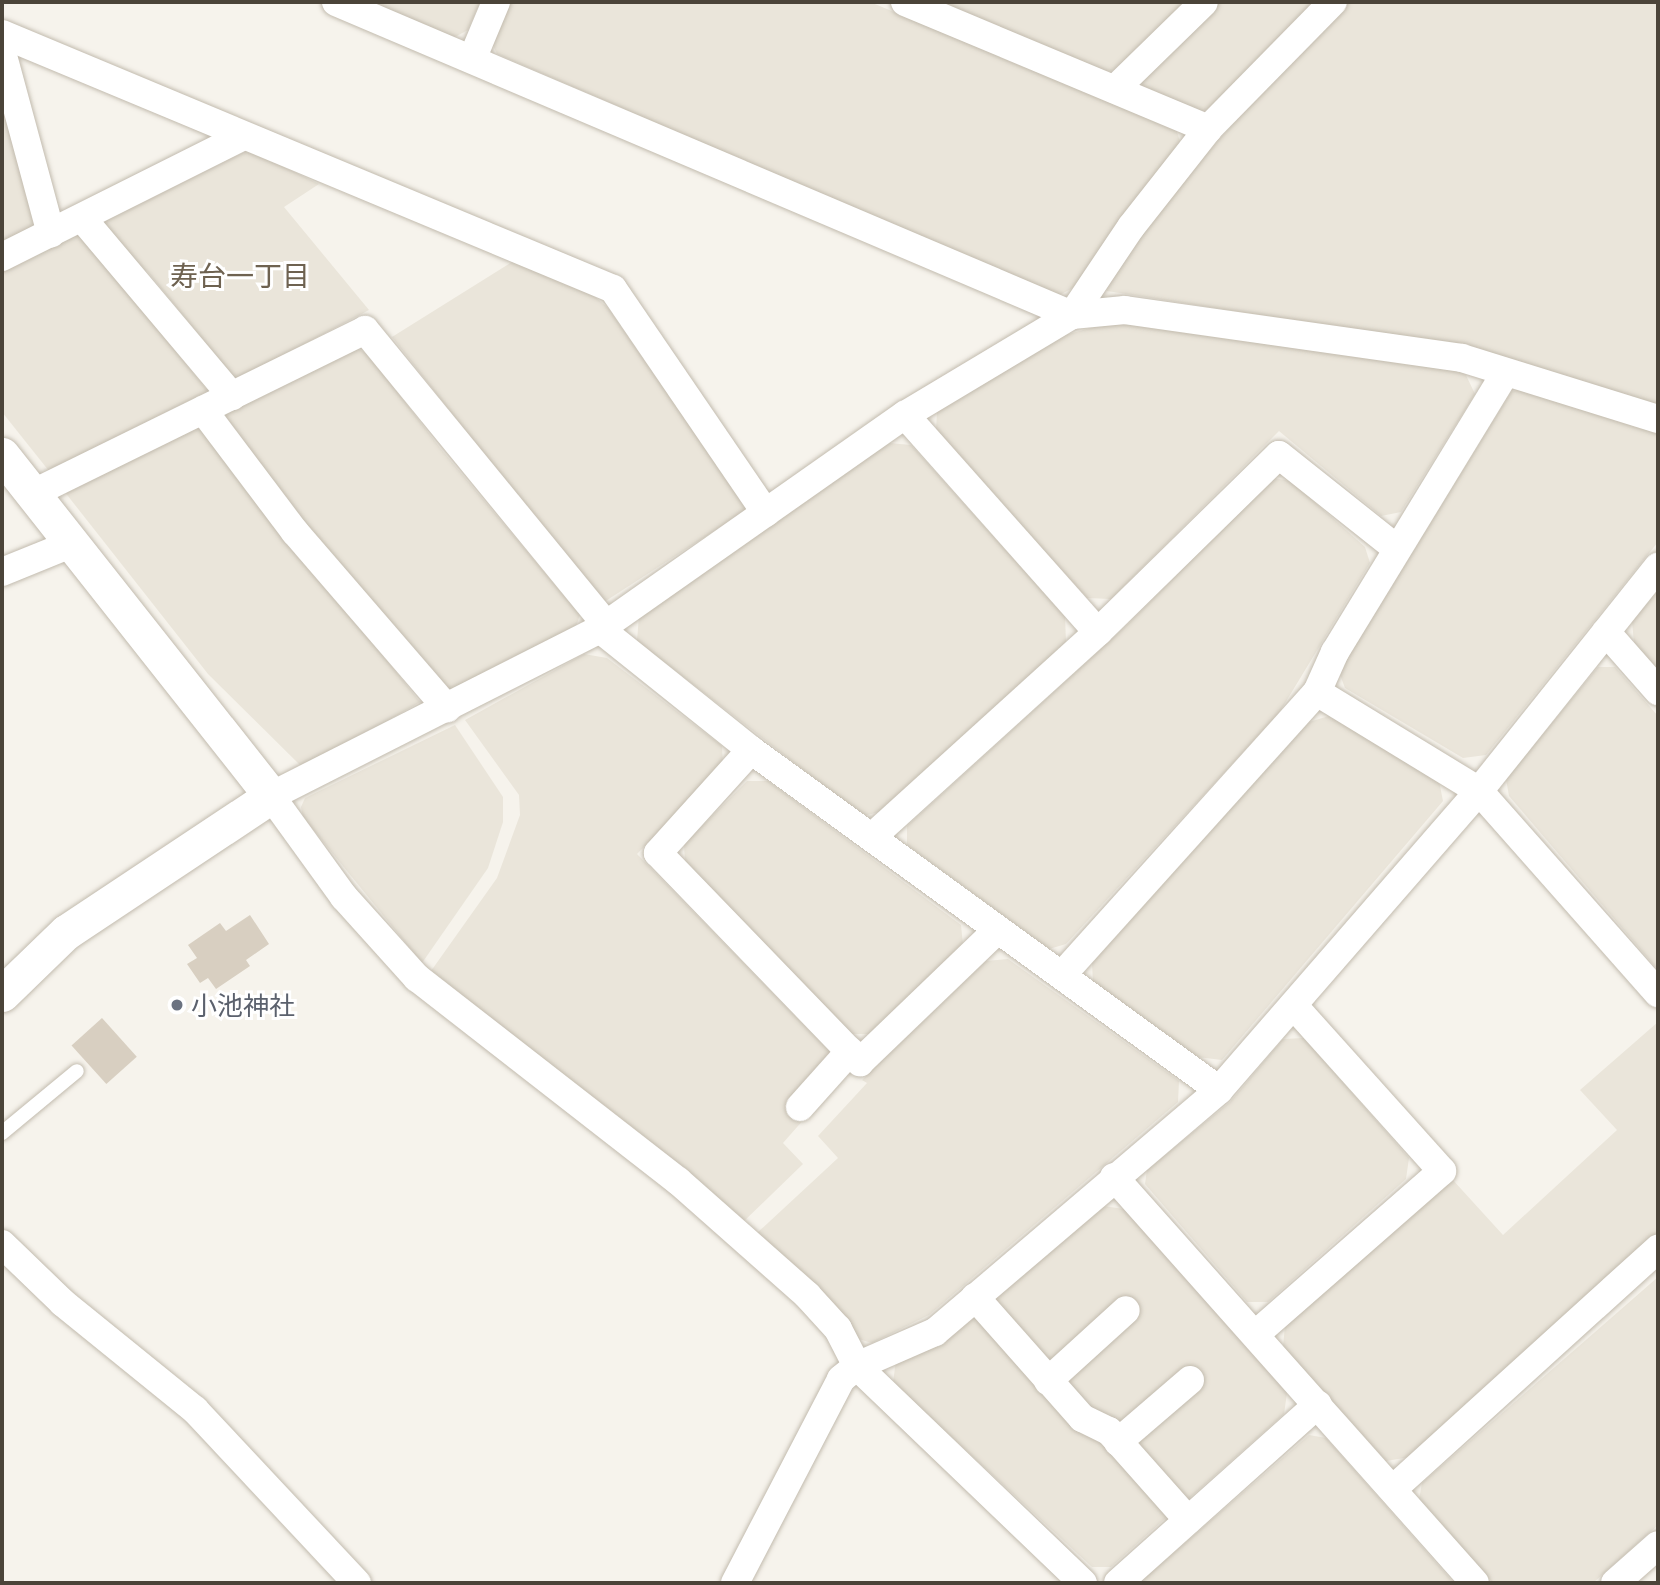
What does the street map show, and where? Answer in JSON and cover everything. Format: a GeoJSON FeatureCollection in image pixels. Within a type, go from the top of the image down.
{"type":"FeatureCollection","features":[{"type":"Feature","properties":{"kind":"street"},"geometry":{"type":"LineString","coordinates":[[336,2],[473,57],[1072,314],[1125,310],[1261,326],[1462,358],[1505,374],[1658,419]]}},
{"type":"Feature","properties":{"kind":"street"},"geometry":{"type":"LineString","coordinates":[[473,57],[496,2]]}},
{"type":"Feature","properties":{"kind":"street"},"geometry":{"type":"LineString","coordinates":[[905,2],[1208,129]]}},
{"type":"Feature","properties":{"kind":"street"},"geometry":{"type":"LineString","coordinates":[[1115,89],[1204,2]]}},
{"type":"Feature","properties":{"kind":"street"},"geometry":{"type":"LineString","coordinates":[[2,994],[66,932],[271,796],[603,627],[905,415],[1072,314],[1130,227],[1208,129],[1333,2]]}},
{"type":"Feature","properties":{"kind":"street"},"geometry":{"type":"LineString","coordinates":[[2,34],[242,137],[613,289],[766,513]]}},
{"type":"Feature","properties":{"kind":"street"},"geometry":{"type":"LineString","coordinates":[[2,52],[51,234]]}},
{"type":"Feature","properties":{"kind":"street"},"geometry":{"type":"LineString","coordinates":[[2,257],[242,137]]}},
{"type":"Feature","properties":{"kind":"street"},"geometry":{"type":"LineString","coordinates":[[82,218],[232,396]]}},
{"type":"Feature","properties":{"kind":"street"},"geometry":{"type":"LineString","coordinates":[[32,494],[365,330],[603,627],[751,750],[997,930],[1063,974],[1219,1090]]}},
{"type":"Feature","properties":{"kind":"street"},"geometry":{"type":"LineString","coordinates":[[1063,974],[1317,692],[1335,652],[1505,374]]}},
{"type":"Feature","properties":{"kind":"street"},"geometry":{"type":"LineString","coordinates":[[203,410],[295,532],[447,708]]}},
{"type":"Feature","properties":{"kind":"street"},"geometry":{"type":"LineString","coordinates":[[905,415],[1098,632]]}},
{"type":"Feature","properties":{"kind":"street"},"geometry":{"type":"LineString","coordinates":[[2,455],[271,796],[344,897],[417,978],[678,1181],[807,1296],[838,1329],[857,1366],[1083,1583]]}},
{"type":"Feature","properties":{"kind":"street"},"geometry":{"type":"LineString","coordinates":[[872,837],[1098,632],[1279,455],[1397,549]]}},
{"type":"Feature","properties":{"kind":"street"},"geometry":{"type":"LineString","coordinates":[[2,572],[71,544]]}},
{"type":"Feature","properties":{"kind":"street"},"geometry":{"type":"LineString","coordinates":[[734,1583],[841,1379],[857,1366],[935,1332],[1219,1090],[1479,791],[1658,567]]}},
{"type":"Feature","properties":{"kind":"street"},"geometry":{"type":"LineString","coordinates":[[1606,632],[1658,691]]}},
{"type":"Feature","properties":{"kind":"street"},"geometry":{"type":"LineString","coordinates":[[1317,692],[1479,791],[1658,993]]}},
{"type":"Feature","properties":{"kind":"street"},"geometry":{"type":"LineString","coordinates":[[751,750],[658,853],[860,1062],[997,930]]}},
{"type":"Feature","properties":{"kind":"street"},"geometry":{"type":"LineString","coordinates":[[1257,1333],[1441,1171],[1294,1006]]}},
{"type":"Feature","properties":{"kind":"street"},"geometry":{"type":"LineString","coordinates":[[800,1107],[850,1051]]}},
{"type":"Feature","properties":{"kind":"street"},"geometry":{"type":"LineString","coordinates":[[1114,1177],[1257,1333],[1475,1583]]}},
{"type":"Feature","properties":{"kind":"street"},"geometry":{"type":"LineString","coordinates":[[2,1244],[63,1303],[195,1410],[356,1583]]}},
{"type":"Feature","properties":{"kind":"street"},"geometry":{"type":"LineString","coordinates":[[1393,1489],[1658,1249]]}},
{"type":"Feature","properties":{"kind":"street"},"geometry":{"type":"LineString","coordinates":[[975,1297],[1082,1418],[1109,1431],[1188,1520]]}},
{"type":"Feature","properties":{"kind":"street"},"geometry":{"type":"LineString","coordinates":[[1048,1381],[1126,1310]]}},
{"type":"Feature","properties":{"kind":"street"},"geometry":{"type":"LineString","coordinates":[[1118,1442],[1190,1380]]}},
{"type":"Feature","properties":{"kind":"street"},"geometry":{"type":"LineString","coordinates":[[1118,1583],[1318,1404]]}},
{"type":"Feature","properties":{"kind":"street"},"geometry":{"type":"LineString","coordinates":[[1615,1583],[1658,1545]]}},
{"type":"Feature","properties":{"kind":"lane"},"geometry":{"type":"LineString","coordinates":[[2,1133],[76,1071]]}},
{"type":"Feature","properties":{"kind":"shaded area"},"geometry":{"type":"Polygon","coordinates":[[[366,2],[480,2],[468,30],[453,38],[366,2]]]}},
{"type":"Feature","properties":{"kind":"shaded area"},"geometry":{"type":"Polygon","coordinates":[[[507,2],[870,2],[1176,129],[1181,144],[1078,285],[1058,296],[497,54],[491,41],[507,2]]]}},
{"type":"Feature","properties":{"kind":"shaded area"},"geometry":{"type":"Polygon","coordinates":[[[933,2],[1186,2],[1115,70],[1100,72],[933,2]]]}},
{"type":"Feature","properties":{"kind":"shaded area"},"geometry":{"type":"Polygon","coordinates":[[[1216,2],[1317,2],[1214,106],[1199,113],[1145,93],[1139,75],[1216,2]]]}},
{"type":"Feature","properties":{"kind":"shaded area"},"geometry":{"type":"Polygon","coordinates":[[[1348,2],[1658,2],[1658,408],[1475,349],[1107,291],[1105,283],[1142,228],[1283,66],[1348,2]]]}},
{"type":"Feature","properties":{"kind":"shaded area"},"geometry":{"type":"Polygon","coordinates":[[[2,101],[35,230],[2,245],[2,101]]]}},
{"type":"Feature","properties":{"kind":"shaded area"},"geometry":{"type":"Polygon","coordinates":[[[249,150],[319,184],[284,207],[369,310],[236,380],[147,271],[134,268],[96,219],[249,150]]]}},
{"type":"Feature","properties":{"kind":"shaded area"},"geometry":{"type":"Polygon","coordinates":[[[74,233],[80,234],[208,391],[49,471],[2,412],[2,269],[74,233]]]}},
{"type":"Feature","properties":{"kind":"shaded area"},"geometry":{"type":"Polygon","coordinates":[[[515,260],[586,289],[608,308],[748,509],[601,604],[392,337],[515,260]]]}},
{"type":"Feature","properties":{"kind":"shaded area"},"geometry":{"type":"Polygon","coordinates":[[[1105,324],[1155,326],[1464,371],[1475,394],[1401,512],[1381,516],[1279,431],[1111,599],[1087,598],[936,432],[937,411],[1058,337],[1105,324]]]}},
{"type":"Feature","properties":{"kind":"shaded area"},"geometry":{"type":"Polygon","coordinates":[[[357,348],[370,356],[440,448],[580,615],[575,629],[450,693],[304,530],[225,423],[227,411],[357,348]]]}},
{"type":"Feature","properties":{"kind":"shaded area"},"geometry":{"type":"Polygon","coordinates":[[[1525,387],[1658,429],[1658,542],[1486,755],[1463,758],[1345,688],[1339,672],[1511,392],[1525,387]]]}},
{"type":"Feature","properties":{"kind":"shaded area"},"geometry":{"type":"Polygon","coordinates":[[[198,423],[420,702],[304,769],[208,674],[64,491],[198,423]]]}},
{"type":"Feature","properties":{"kind":"shaded area"},"geometry":{"type":"Polygon","coordinates":[[[889,443],[911,445],[1065,616],[1066,642],[883,811],[863,816],[637,641],[639,616],[889,443]]]}},
{"type":"Feature","properties":{"kind":"shaded area"},"geometry":{"type":"Polygon","coordinates":[[[1273,478],[1291,481],[1365,547],[1370,563],[1279,713],[1066,944],[1049,949],[907,845],[907,826],[1126,626],[1273,478]]]}},
{"type":"Feature","properties":{"kind":"shaded area"},"geometry":{"type":"Polygon","coordinates":[[[1658,591],[1658,672],[1634,643],[1632,621],[1658,591]]]}},
{"type":"Feature","properties":{"kind":"shaded area"},"geometry":{"type":"Polygon","coordinates":[[[584,654],[607,658],[722,746],[723,766],[637,854],[830,1052],[805,1118],[783,1143],[803,1164],[743,1222],[431,971],[497,878],[520,815],[519,795],[465,720],[584,654]]]}},
{"type":"Feature","properties":{"kind":"shaded area"},"geometry":{"type":"Polygon","coordinates":[[[1598,667],[1615,667],[1658,716],[1658,970],[1509,796],[1506,779],[1598,667]]]}},
{"type":"Feature","properties":{"kind":"shaded area"},"geometry":{"type":"Polygon","coordinates":[[[1329,716],[1439,781],[1443,801],[1222,1060],[1197,1057],[1093,982],[1092,963],[1309,722],[1329,716]]]}},
{"type":"Feature","properties":{"kind":"shaded area"},"geometry":{"type":"Polygon","coordinates":[[[455,725],[503,797],[503,822],[488,868],[422,963],[303,817],[301,807],[305,798],[455,725]]]}},
{"type":"Feature","properties":{"kind":"shaded area"},"geometry":{"type":"Polygon","coordinates":[[[747,781],[768,781],[961,925],[963,945],[870,1034],[851,1034],[685,862],[684,844],[747,781]]]}},
{"type":"Feature","properties":{"kind":"shaded area"},"geometry":{"type":"Polygon","coordinates":[[[1008,959],[1179,1081],[1178,1102],[929,1315],[872,1343],[855,1338],[756,1234],[838,1158],[818,1136],[867,1083],[862,1080],[986,961],[1008,959]]]}},
{"type":"Feature","properties":{"kind":"shaded area"},"geometry":{"type":"Polygon","coordinates":[[[1658,1022],[1658,1234],[1410,1457],[1386,1461],[1283,1347],[1285,1325],[1452,1179],[1503,1235],[1617,1130],[1580,1090],[1658,1022]]]}},
{"type":"Feature","properties":{"kind":"shaded area"},"geometry":{"type":"Polygon","coordinates":[[[1304,1038],[1409,1158],[1406,1179],[1268,1302],[1247,1302],[1145,1184],[1147,1170],[1230,1102],[1283,1039],[1304,1038]]]}},
{"type":"Feature","properties":{"kind":"shaded area"},"geometry":{"type":"Polygon","coordinates":[[[1103,1206],[1124,1209],[1287,1393],[1284,1414],[1185,1502],[1119,1427],[1092,1412],[992,1301],[1103,1206]]]}},
{"type":"Feature","properties":{"kind":"shaded area"},"geometry":{"type":"Polygon","coordinates":[[[1658,1277],[1658,1525],[1593,1583],[1493,1583],[1419,1500],[1422,1483],[1658,1277]]]}},
{"type":"Feature","properties":{"kind":"shaded area"},"geometry":{"type":"Polygon","coordinates":[[[976,1315],[1101,1437],[1169,1515],[1111,1567],[1092,1567],[893,1383],[896,1360],[939,1346],[976,1315]]]}},
{"type":"Feature","properties":{"kind":"shaded area"},"geometry":{"type":"Polygon","coordinates":[[[1309,1435],[1326,1438],[1454,1583],[1139,1583],[1309,1435]]]}},
{"type":"Feature","properties":{"kind":"building"},"geometry":{"type":"Polygon","coordinates":[[[250,915],[269,944],[246,960],[250,966],[216,989],[208,978],[200,983],[187,964],[197,958],[188,945],[220,923],[226,931],[250,915]]]}},
{"type":"Feature","properties":{"kind":"building"},"geometry":{"type":"Polygon","coordinates":[[[102,1018],[137,1057],[106,1084],[72,1045],[102,1018]]]}},
{"type":"Feature","properties":{"kind":"place","name":"小池神社"},"geometry":{"type":"Point","coordinates":[177,1005]}},
{"type":"Feature","properties":{"kind":"district","name":"寿台一丁目"},"geometry":{"type":"Point","coordinates":[240,275]}}]}
